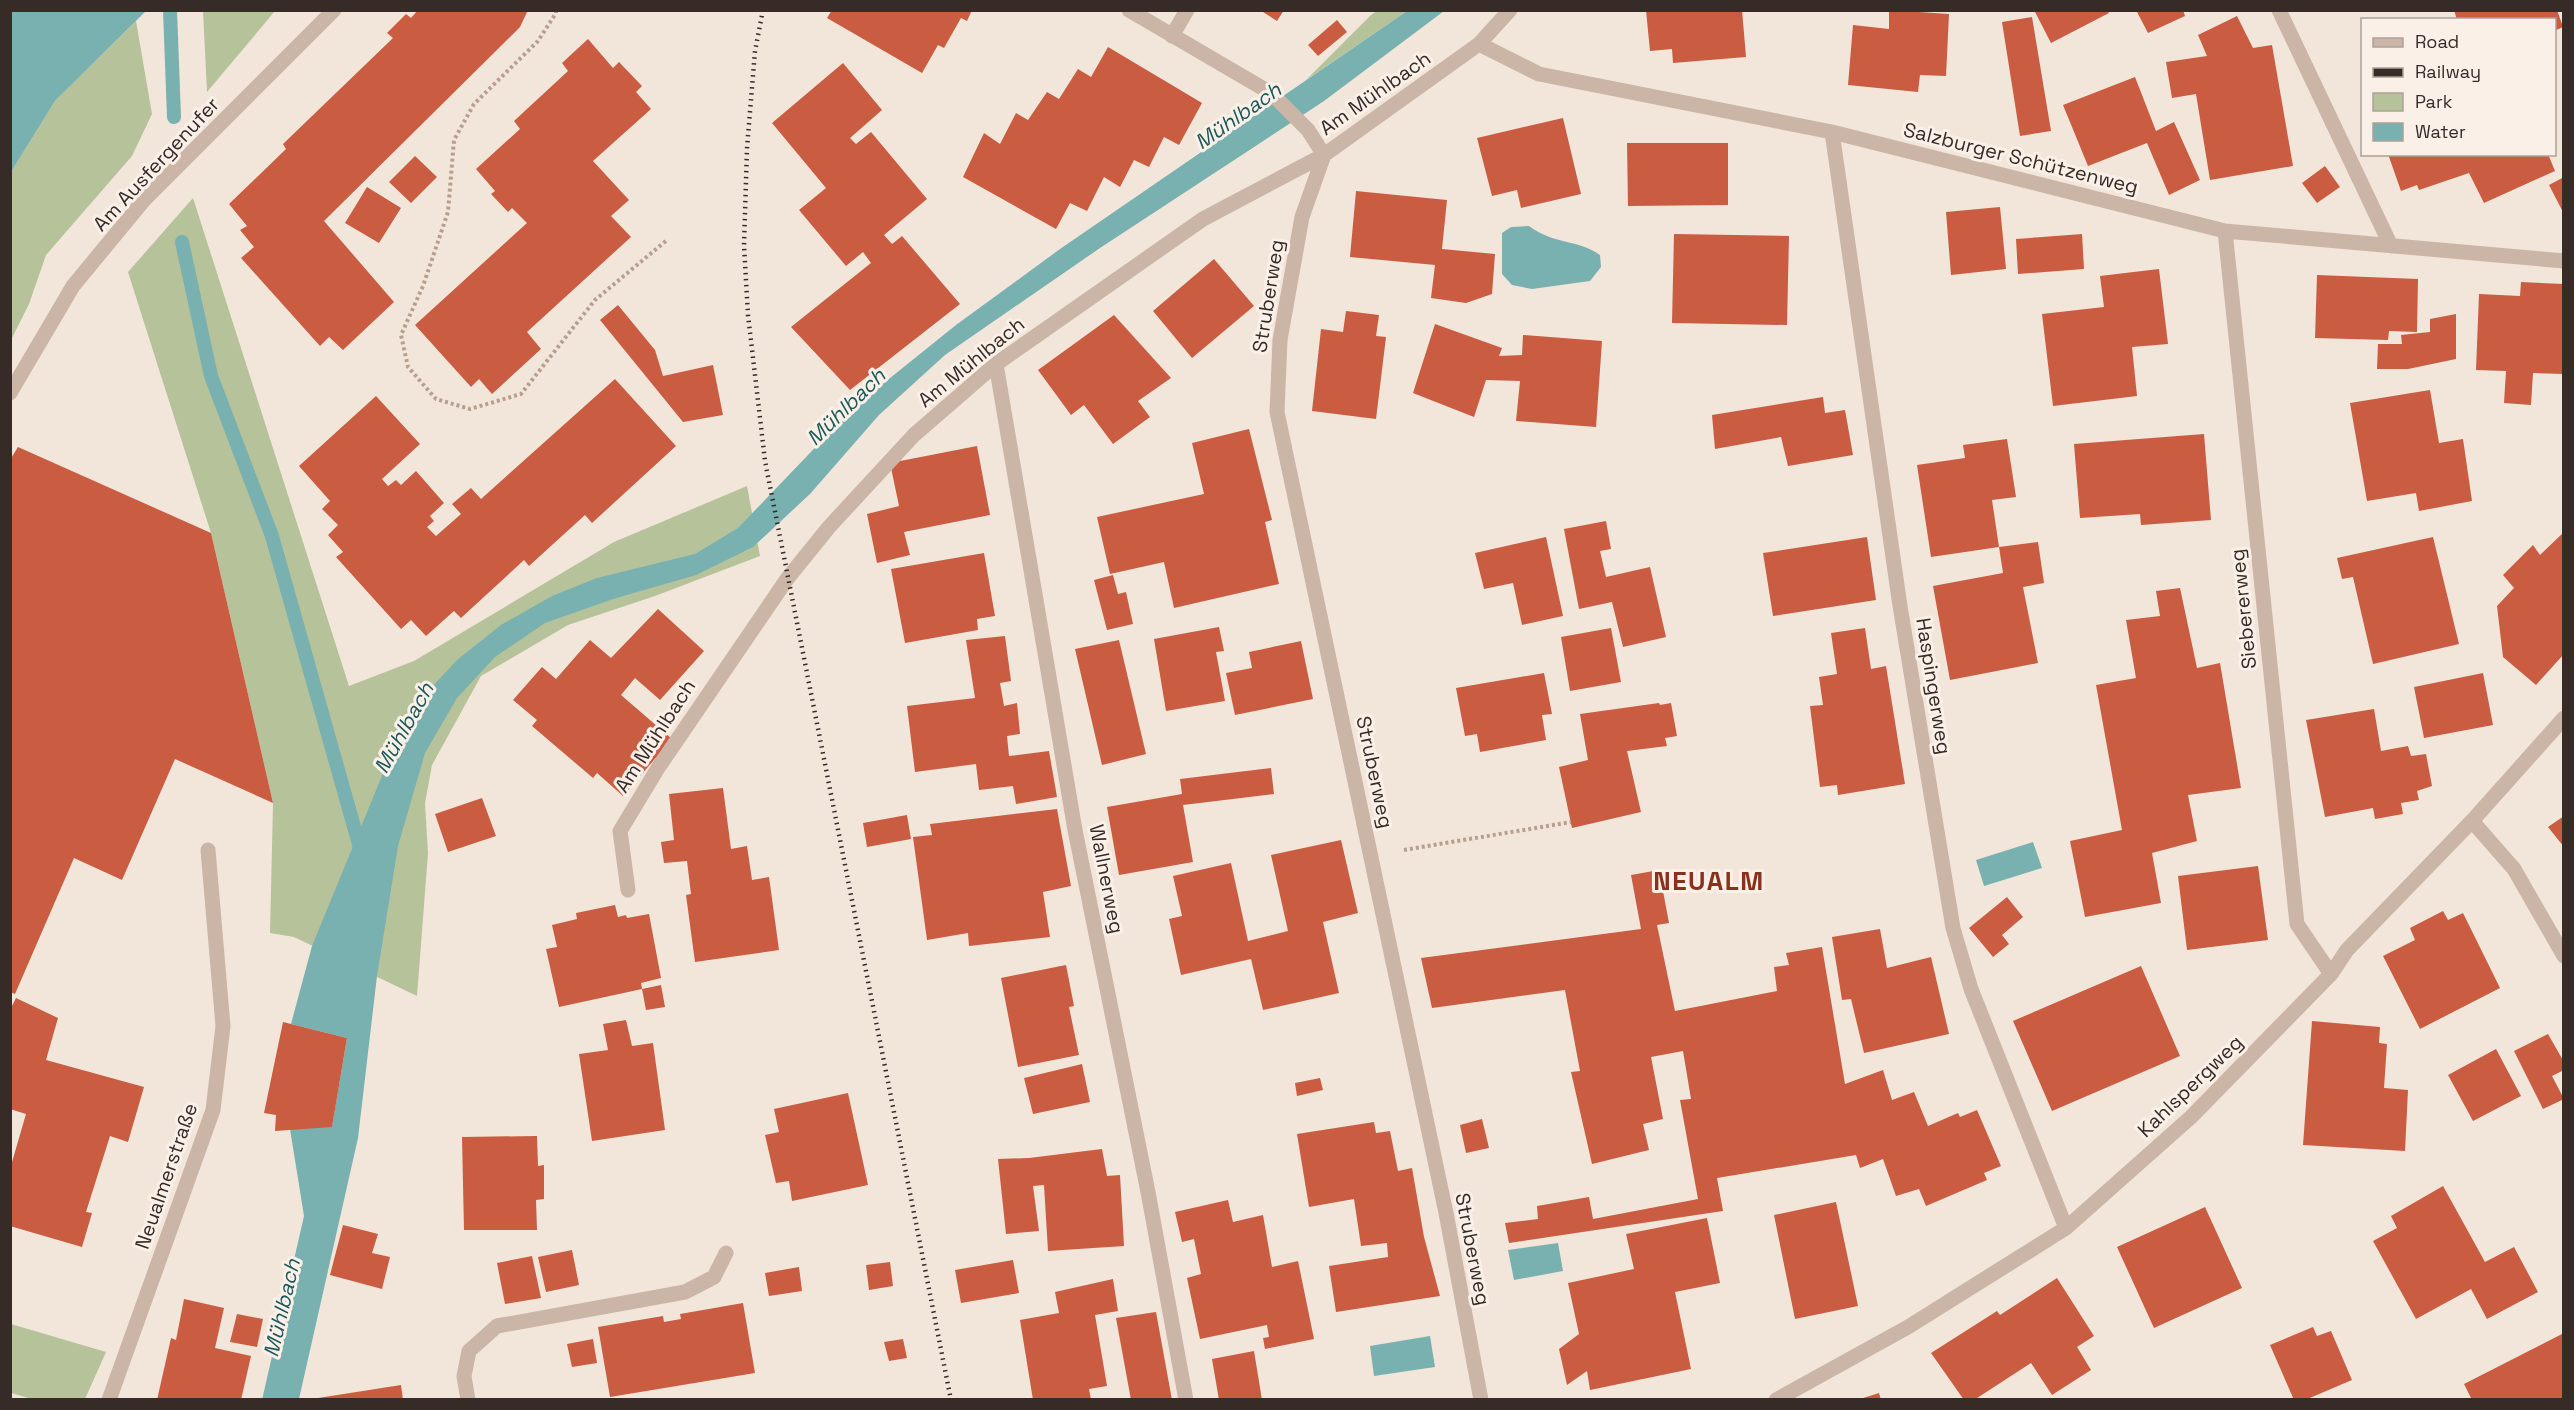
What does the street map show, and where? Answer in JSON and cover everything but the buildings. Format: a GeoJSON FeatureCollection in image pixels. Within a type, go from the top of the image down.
{"type":"FeatureCollection","features":[{"type":"Feature","properties":{"kind":"street","name":"Am Ausfergenufer"},"geometry":{"type":"LineString","coordinates":[[10,393],[73,286],[144,200],[334,10]]}},
{"type":"Feature","properties":{"kind":"street"},"geometry":{"type":"LineString","coordinates":[[1129,10],[1271,93],[1308,130],[1324,155]]}},
{"type":"Feature","properties":{"kind":"street"},"geometry":{"type":"LineString","coordinates":[[1172,36],[1187,10]]}},
{"type":"Feature","properties":{"kind":"street","name":"Am Mühlbach"},"geometry":{"type":"LineString","coordinates":[[628,890],[620,831],[658,768],[787,579],[828,527],[914,435],[996,364],[1203,219],[1324,155],[1479,44],[1510,10]]}},
{"type":"Feature","properties":{"kind":"street"},"geometry":{"type":"LineString","coordinates":[[2279,10],[2391,246]]}},
{"type":"Feature","properties":{"kind":"street","name":"Salzburger Schützenweg"},"geometry":{"type":"LineString","coordinates":[[1479,44],[1539,74],[1832,132],[2225,231],[2564,261]]}},
{"type":"Feature","properties":{"kind":"street","name":"Haspingerweg"},"geometry":{"type":"LineString","coordinates":[[1832,132],[1900,606],[1953,928],[1971,989],[2066,1228]]}},
{"type":"Feature","properties":{"kind":"street","name":"Struberweg"},"geometry":{"type":"LineString","coordinates":[[1324,155],[1300,228],[1280,340],[1277,412],[1446,1213],[1481,1400]]}},
{"type":"Feature","properties":{"kind":"street","name":"Siebererweg"},"geometry":{"type":"LineString","coordinates":[[2225,231],[2297,924],[2331,974]]}},
{"type":"Feature","properties":{"kind":"street","name":"Wallnerweg"},"geometry":{"type":"LineString","coordinates":[[996,364],[1075,830],[1146,1180],[1186,1400]]}},
{"type":"Feature","properties":{"kind":"street","name":"Kahlspergweg"},"geometry":{"type":"LineString","coordinates":[[1776,1400],[1908,1326],[2066,1228],[2192,1117],[2331,974],[2347,950],[2472,820],[2564,718]]}},
{"type":"Feature","properties":{"kind":"street"},"geometry":{"type":"LineString","coordinates":[[2472,820],[2514,870],[2564,957]]}},
{"type":"Feature","properties":{"kind":"street","name":"Neualmerstraße"},"geometry":{"type":"LineString","coordinates":[[109,1400],[213,1110],[223,1026],[208,850]]}},
{"type":"Feature","properties":{"kind":"street"},"geometry":{"type":"LineString","coordinates":[[468,1400],[464,1376],[470,1351],[497,1326],[685,1292],[714,1277],[726,1253]]}},
{"type":"Feature","properties":{"kind":"path"},"geometry":{"type":"LineString","coordinates":[[556,10],[538,41],[474,104],[454,140],[448,212],[423,286],[401,335],[408,367],[436,399],[470,409],[521,394],[595,300],[667,240]]}},
{"type":"Feature","properties":{"kind":"path"},"geometry":{"type":"LineString","coordinates":[[1371,856],[1571,822]]}},
{"type":"Feature","properties":{"kind":"green space"},"geometry":{"type":"Polygon","coordinates":[[[203,11],[275,11],[207,92],[203,11]]]}},
{"type":"Feature","properties":{"kind":"green space"},"geometry":{"type":"Polygon","coordinates":[[[1377,11],[1407,11],[1306,80],[1371,15],[1377,11]]]}},
{"type":"Feature","properties":{"kind":"green space"},"geometry":{"type":"Polygon","coordinates":[[[136,21],[152,114],[132,156],[46,255],[29,304],[11,340],[11,172],[55,101],[136,21]]]}},
{"type":"Feature","properties":{"kind":"green space"},"geometry":{"type":"Polygon","coordinates":[[[193,198],[349,686],[414,661],[614,542],[747,486],[760,556],[655,596],[568,625],[481,676],[432,765],[425,803],[428,853],[417,996],[294,937],[270,933],[273,803],[211,533],[128,272],[193,198]]]}},
{"type":"Feature","properties":{"kind":"green space"},"geometry":{"type":"Polygon","coordinates":[[[11,1324],[106,1352],[85,1399],[32,1399],[11,1393],[11,1324]]]}},
{"type":"Feature","properties":{"kind":"water"},"geometry":{"type":"Polygon","coordinates":[[[11,10],[146,11],[55,101],[11,172],[11,10]]]}},
{"type":"Feature","properties":{"kind":"water","name":"Mühlbach"},"geometry":{"type":"Polygon","coordinates":[[[1407,11],[1444,11],[1324,101],[1100,248],[945,355],[879,415],[810,494],[753,547],[696,575],[613,599],[545,623],[495,657],[457,698],[425,753],[398,846],[377,976],[358,1138],[299,1399],[262,1400],[304,1216],[290,1129],[332,1126],[347,1038],[291,1024],[312,946],[400,732],[421,699],[457,660],[501,625],[552,596],[597,578],[695,554],[738,528],[854,407],[956,325],[1060,249],[1407,11]]]}},
{"type":"Feature","properties":{"kind":"water"},"geometry":{"type":"Polygon","coordinates":[[[1529,226],[1548,236],[1592,250],[1600,255],[1601,267],[1590,281],[1532,289],[1512,285],[1502,274],[1502,233],[1511,227],[1529,226]]]}},
{"type":"Feature","properties":{"kind":"water"},"geometry":{"type":"Polygon","coordinates":[[[2033,842],[2042,868],[1984,886],[1976,860],[2033,842]]]}},
{"type":"Feature","properties":{"kind":"water"},"geometry":{"type":"Polygon","coordinates":[[[1558,1243],[1563,1271],[1514,1280],[1508,1250],[1558,1243]]]}},
{"type":"Feature","properties":{"kind":"water"},"geometry":{"type":"Polygon","coordinates":[[[1430,1336],[1435,1367],[1374,1376],[1370,1346],[1430,1336]]]}},
{"type":"Feature","properties":{"kind":"waterway"},"geometry":{"type":"LineString","coordinates":[[170,10],[174,117]]}},
{"type":"Feature","properties":{"kind":"waterway"},"geometry":{"type":"LineString","coordinates":[[182,242],[211,376],[272,536],[362,855]]}},
{"type":"Feature","properties":{"kind":"railway"},"geometry":{"type":"LineString","coordinates":[[763,10],[755,51],[747,148],[744,245],[748,315],[765,461],[951,1400]]}},
{"type":"Feature","properties":{"kind":"district","name":"NEUALM"},"geometry":{"type":"Point","coordinates":[1709,881]}}]}
